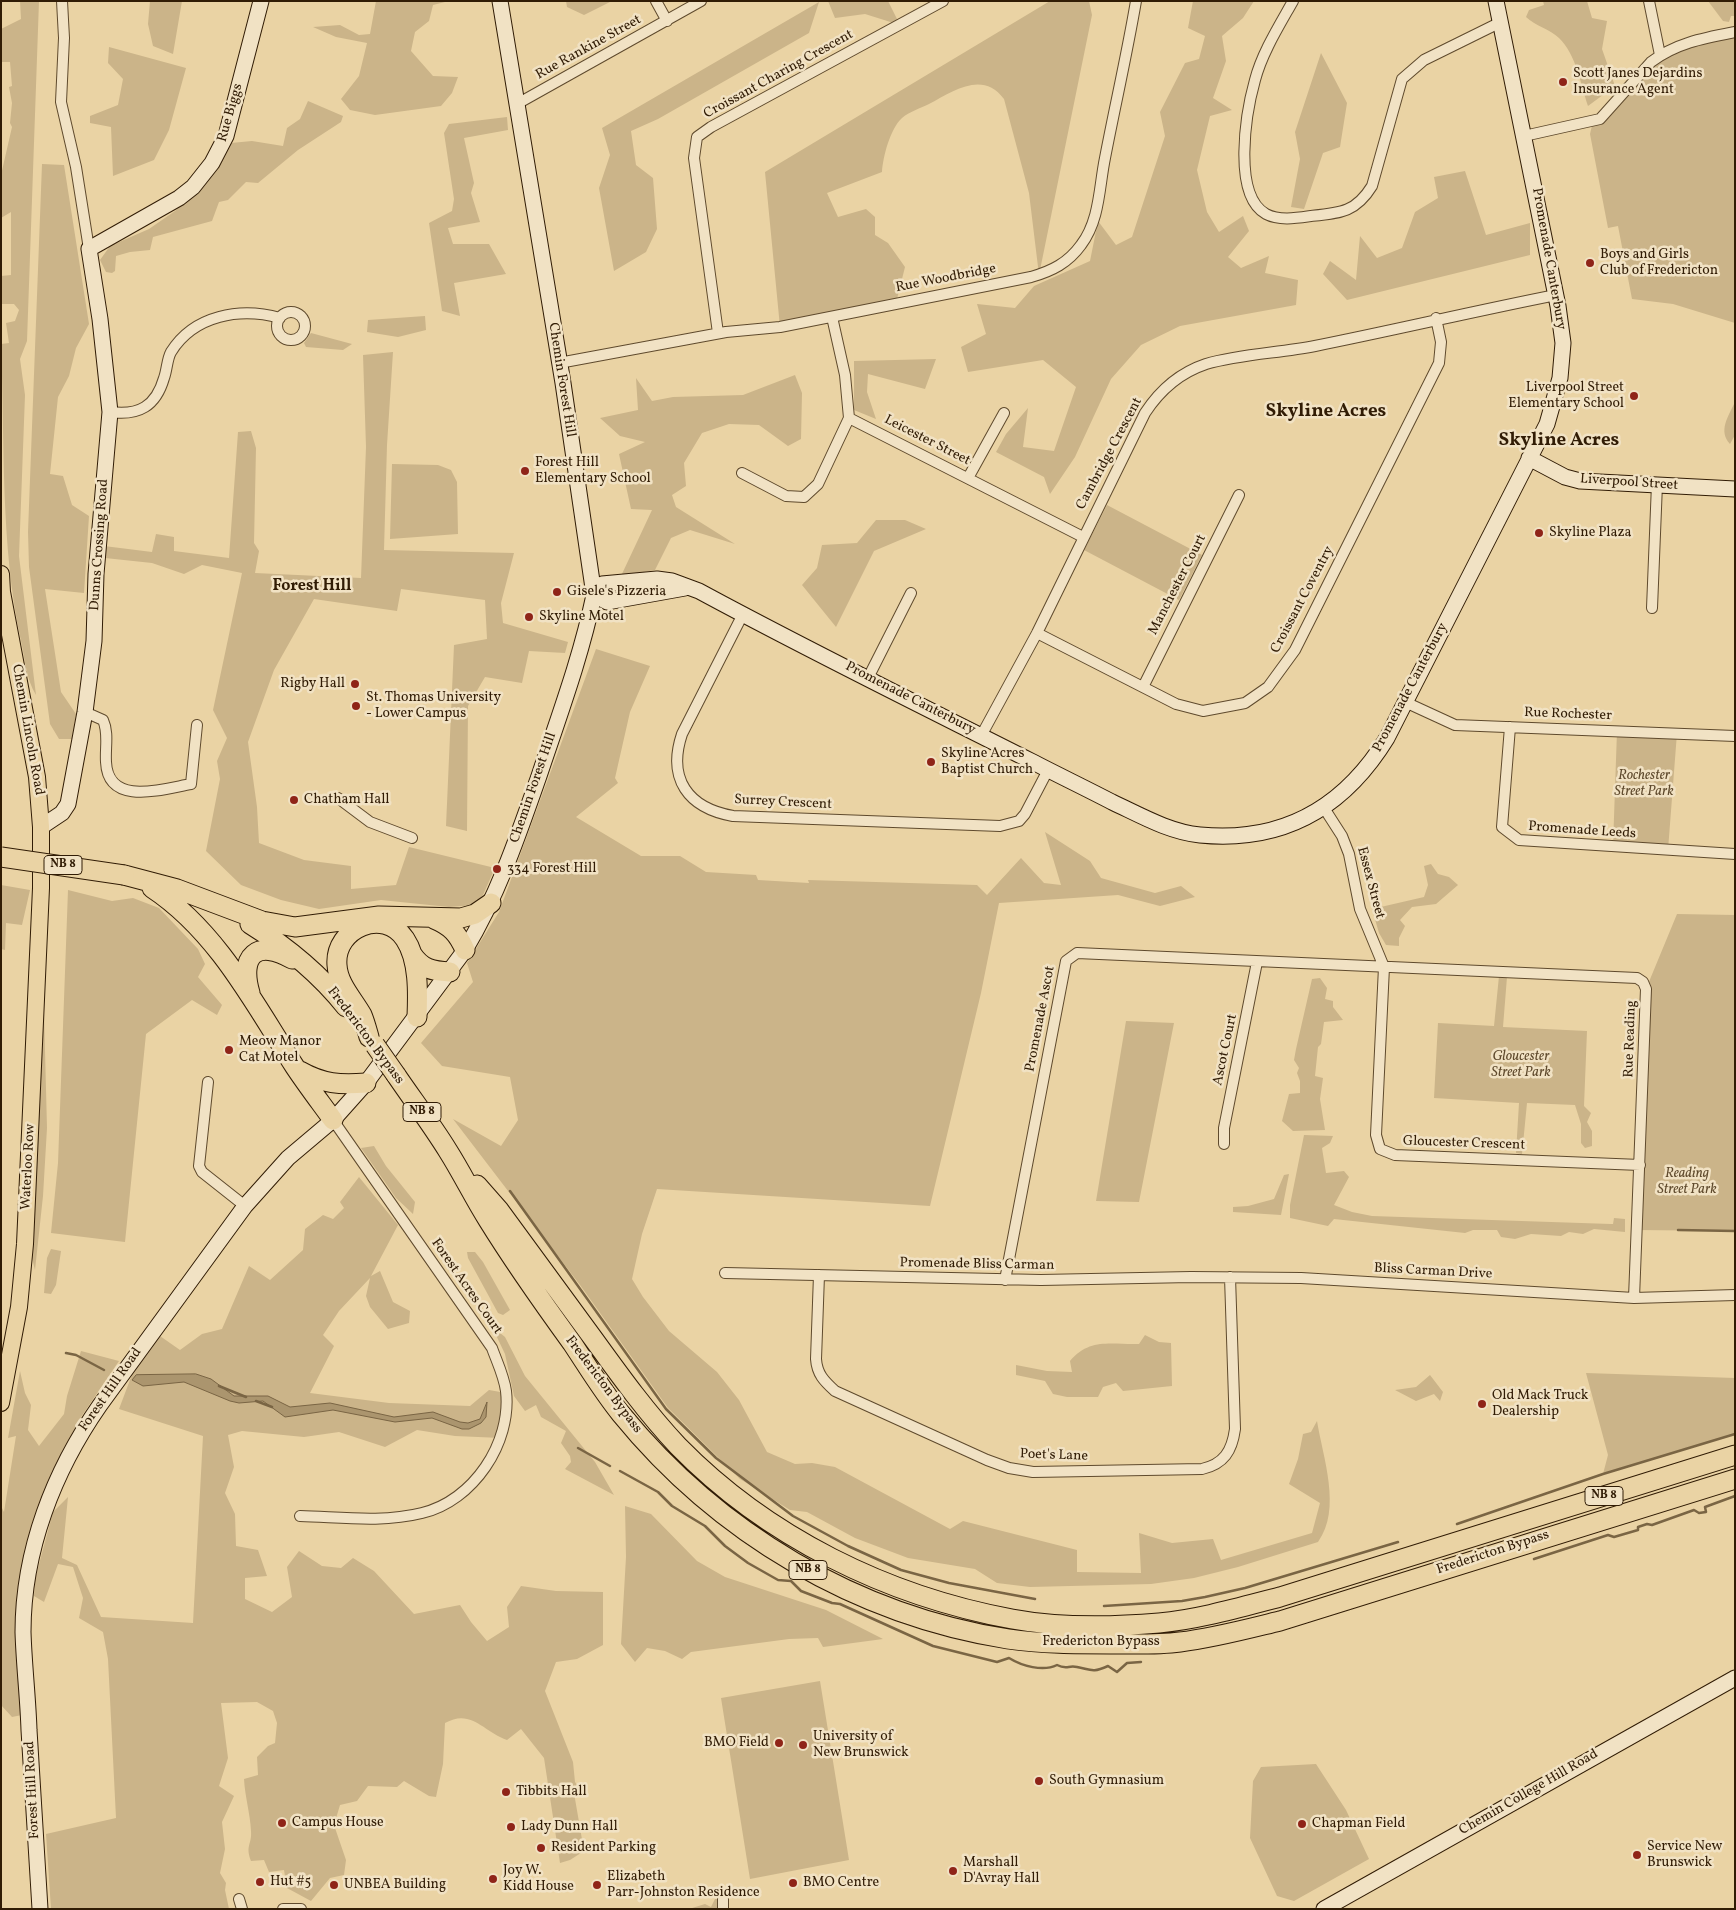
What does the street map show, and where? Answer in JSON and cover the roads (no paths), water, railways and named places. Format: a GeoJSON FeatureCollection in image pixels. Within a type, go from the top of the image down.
{"type":"FeatureCollection","features":[{"type":"Feature","properties":{"kind":"highway","name":"NB 8"},"geometry":{"type":"LineString","coordinates":[[1,857],[124,875],[177,889],[216,905]]}},
{"type":"Feature","properties":{"kind":"highway"},"geometry":{"type":"LineString","coordinates":[[124,875],[148,886],[188,915],[212,941],[252,998],[296,1069],[333,1120]]}},
{"type":"Feature","properties":{"kind":"highway"},"geometry":{"type":"LineString","coordinates":[[216,905],[262,921],[296,927],[379,916],[461,918],[474,914],[491,903]]}},
{"type":"Feature","properties":{"kind":"highway","name":"Fredericton Bypass"},"geometry":{"type":"LineString","coordinates":[[216,905],[269,935],[316,974],[346,1007],[372,1041],[447,1150],[487,1218],[620,1413],[660,1458],[701,1497],[738,1527],[790,1562],[841,1588],[894,1609],[956,1628],[1008,1639],[1063,1645],[1179,1642],[1280,1621],[1735,1478]]}},
{"type":"Feature","properties":{"kind":"highway"},"geometry":{"type":"LineString","coordinates":[[433,918],[447,924],[456,932],[465,950]]}},
{"type":"Feature","properties":{"kind":"highway"},"geometry":{"type":"LineString","coordinates":[[372,1041],[363,1017],[339,976],[337,952],[342,939],[361,926],[375,923],[398,932],[405,939],[412,954],[421,966],[427,969],[450,972]]}},
{"type":"Feature","properties":{"kind":"highway"},"geometry":{"type":"LineString","coordinates":[[252,998],[245,976],[246,965],[250,956],[259,952],[268,950],[286,956],[316,974]]}},
{"type":"Feature","properties":{"kind":"highway"},"geometry":{"type":"LineString","coordinates":[[412,954],[417,989],[417,1017]]}},
{"type":"Feature","properties":{"kind":"highway"},"geometry":{"type":"LineString","coordinates":[[296,1069],[315,1079],[337,1085],[366,1083]]}},
{"type":"Feature","properties":{"kind":"highway","name":"Fredericton Bypass"},"geometry":{"type":"LineString","coordinates":[[447,1150],[499,1210],[637,1399],[678,1446],[723,1488],[764,1518],[809,1546],[869,1576],[932,1599],[1012,1619],[1098,1626],[1162,1623],[1218,1613],[1280,1597],[1735,1455]]}},
{"type":"Feature","properties":{"kind":"main road","name":"Chemin Lincoln Road"},"geometry":{"type":"LineString","coordinates":[[1,574],[2,592],[37,777],[41,827],[40,930]]}},
{"type":"Feature","properties":{"kind":"main road","name":"Waterloo Row"},"geometry":{"type":"LineString","coordinates":[[1,1402],[19,1307],[25,1244],[40,930]]}},
{"type":"Feature","properties":{"kind":"street"},"geometry":{"type":"LineString","coordinates":[[62,1],[64,38],[62,102],[76,167],[90,249]]}},
{"type":"Feature","properties":{"kind":"street","name":"Rue Biggs"},"geometry":{"type":"LineString","coordinates":[[90,249],[179,198],[193,187],[212,163],[226,136],[260,1]]}},
{"type":"Feature","properties":{"kind":"street","name":"Chemin Forest Hill"},"geometry":{"type":"LineString","coordinates":[[450,972],[465,950],[491,903],[505,871],[574,676],[594,595],[560,363],[500,1]]}},
{"type":"Feature","properties":{"kind":"street"},"geometry":{"type":"LineString","coordinates":[[656,1],[667,21]]}},
{"type":"Feature","properties":{"kind":"street","name":"Rue Rankine Street"},"geometry":{"type":"LineString","coordinates":[[517,104],[701,1]]}},
{"type":"Feature","properties":{"kind":"street","name":"Croissant Charing Crescent"},"geometry":{"type":"LineString","coordinates":[[718,333],[694,158],[697,137],[711,127],[943,1]]}},
{"type":"Feature","properties":{"kind":"street","name":"Rue Woodbridge"},"geometry":{"type":"LineString","coordinates":[[560,363],[718,333],[780,327],[1031,277],[1052,271],[1069,259],[1082,245],[1096,213],[1100,180],[1136,1]]}},
{"type":"Feature","properties":{"kind":"street"},"geometry":{"type":"LineString","coordinates":[[1292,1],[1266,51],[1255,80],[1246,129],[1247,188],[1253,202],[1266,214],[1282,218],[1335,214],[1363,202],[1372,186],[1402,79],[1424,60],[1501,22]]}},
{"type":"Feature","properties":{"kind":"street","name":"Promenade Canterbury"},"geometry":{"type":"LineString","coordinates":[[594,595],[606,602],[689,587],[1048,770],[1145,818],[1170,828],[1198,835],[1255,834],[1284,827],[1324,808],[1358,778],[1374,759],[1547,424],[1560,378],[1563,343],[1556,295],[1496,1]]}},
{"type":"Feature","properties":{"kind":"street"},"geometry":{"type":"LineString","coordinates":[[1649,1],[1660,55]]}},
{"type":"Feature","properties":{"kind":"street"},"geometry":{"type":"LineString","coordinates":[[1524,136],[1600,119],[1650,62],[1660,55],[1687,41],[1735,32]]}},
{"type":"Feature","properties":{"kind":"street","name":"Dunns Crossing Road"},"geometry":{"type":"LineString","coordinates":[[41,827],[62,813],[68,804],[86,712],[94,642],[96,574],[110,412],[90,249]]}},
{"type":"Feature","properties":{"kind":"street","name":"Cambridge Crescent"},"geometry":{"type":"LineString","coordinates":[[982,736],[1036,633],[1146,413],[1164,387],[1178,377],[1206,364],[1314,346],[1436,318],[1556,295]]}},
{"type":"Feature","properties":{"kind":"street"},"geometry":{"type":"LineString","coordinates":[[110,412],[131,414],[149,406],[159,394],[170,354],[182,338],[196,326],[218,316],[259,314],[280,318]]}},
{"type":"Feature","properties":{"kind":"street"},"geometry":{"type":"LineString","coordinates":[[742,473],[786,496],[804,497],[818,484],[849,418],[845,375],[832,317]]}},
{"type":"Feature","properties":{"kind":"street","name":"Croissant Coventry"},"geometry":{"type":"LineString","coordinates":[[1036,633],[1176,704],[1203,711],[1245,702],[1268,687],[1295,650],[1439,363],[1442,342],[1436,318]]}},
{"type":"Feature","properties":{"kind":"street"},"geometry":{"type":"LineString","coordinates":[[968,478],[1004,413]]}},
{"type":"Feature","properties":{"kind":"street","name":"Leicester Street"},"geometry":{"type":"LineString","coordinates":[[849,418],[1083,537]]}},
{"type":"Feature","properties":{"kind":"street","name":"Liverpool Street"},"geometry":{"type":"LineString","coordinates":[[1529,458],[1565,477],[1580,481],[1735,489]]}},
{"type":"Feature","properties":{"kind":"street"},"geometry":{"type":"LineString","coordinates":[[1652,608],[1657,484]]}},
{"type":"Feature","properties":{"kind":"street","name":"Manchester Court"},"geometry":{"type":"LineString","coordinates":[[1143,687],[1239,495]]}},
{"type":"Feature","properties":{"kind":"street"},"geometry":{"type":"LineString","coordinates":[[868,678],[911,593]]}},
{"type":"Feature","properties":{"kind":"street","name":"Surrey Crescent"},"geometry":{"type":"LineString","coordinates":[[743,614],[682,734],[678,746],[676,759],[678,774],[692,798],[703,807],[733,816],[1000,826],[1019,821],[1025,814],[1048,770]]}},
{"type":"Feature","properties":{"kind":"street","name":"Rue Rochester"},"geometry":{"type":"LineString","coordinates":[[1405,702],[1455,725],[1735,736]]}},
{"type":"Feature","properties":{"kind":"street"},"geometry":{"type":"LineString","coordinates":[[86,712],[103,720],[106,732],[107,772],[112,782],[126,791],[158,790],[191,784],[197,726]]}},
{"type":"Feature","properties":{"kind":"street","name":"Promenade Leeds"},"geometry":{"type":"LineString","coordinates":[[1510,727],[1502,827],[1519,840],[1735,854]]}},
{"type":"Feature","properties":{"kind":"street"},"geometry":{"type":"LineString","coordinates":[[338,798],[370,822],[412,838]]}},
{"type":"Feature","properties":{"kind":"street","name":"Essex Street"},"geometry":{"type":"LineString","coordinates":[[1324,808],[1342,836],[1350,854],[1360,909],[1384,967]]}},
{"type":"Feature","properties":{"kind":"street","name":"Promenade Ascot"},"geometry":{"type":"LineString","coordinates":[[1004,1280],[1066,962],[1077,953],[1384,967]]}},
{"type":"Feature","properties":{"kind":"street","name":"Ascot Court"},"geometry":{"type":"LineString","coordinates":[[1224,1144],[1224,1128],[1257,962]]}},
{"type":"Feature","properties":{"kind":"street","name":"Gloucester Crescent"},"geometry":{"type":"LineString","coordinates":[[1384,967],[1376,1135],[1380,1149],[1395,1155],[1640,1165]]}},
{"type":"Feature","properties":{"kind":"street","name":"Rue Reading"},"geometry":{"type":"LineString","coordinates":[[1384,967],[1630,977],[1643,982],[1646,989],[1634,1298]]}},
{"type":"Feature","properties":{"kind":"street","name":"Forest Hill Road"},"geometry":{"type":"LineString","coordinates":[[40,1909],[23,1631],[28,1575],[44,1510],[59,1472],[78,1436],[245,1206],[288,1158],[333,1120],[366,1083],[450,972]]}},
{"type":"Feature","properties":{"kind":"street"},"geometry":{"type":"LineString","coordinates":[[208,1082],[199,1166],[206,1176],[245,1206]]}},
{"type":"Feature","properties":{"kind":"street","name":"Forest Acres Court"},"geometry":{"type":"LineString","coordinates":[[300,1516],[392,1519],[424,1513],[448,1503],[469,1487],[489,1462],[501,1438],[505,1413],[506,1393],[492,1348],[333,1120]]}},
{"type":"Feature","properties":{"kind":"street","name":"Promenade Bliss Carman"},"geometry":{"type":"LineString","coordinates":[[725,1273],[1004,1280],[1230,1277]]}},
{"type":"Feature","properties":{"kind":"street","name":"Poet's Lane"},"geometry":{"type":"LineString","coordinates":[[819,1276],[816,1359],[817,1370],[824,1381],[835,1391],[987,1460],[1033,1472],[1202,1469],[1215,1465],[1227,1455],[1233,1443],[1234,1429],[1230,1277]]}},
{"type":"Feature","properties":{"kind":"street","name":"Bliss Carman Drive"},"geometry":{"type":"LineString","coordinates":[[1230,1277],[1301,1278],[1634,1298],[1735,1295]]}},
{"type":"Feature","properties":{"kind":"street","name":"Chemin College Hill Road"},"geometry":{"type":"LineString","coordinates":[[1324,1909],[1735,1678]]}},
{"type":"Feature","properties":{"kind":"street"},"geometry":{"type":"LineString","coordinates":[[283,1909],[301,1909]]}},
{"type":"Feature","properties":{"kind":"waterway"},"geometry":{"type":"LineString","coordinates":[[510,1191],[666,1409],[716,1458],[793,1516],[848,1546],[901,1570],[949,1583],[1035,1599]]}},
{"type":"Feature","properties":{"kind":"waterway"},"geometry":{"type":"LineString","coordinates":[[1678,1230],[1735,1231]]}},
{"type":"Feature","properties":{"kind":"waterway"},"geometry":{"type":"LineString","coordinates":[[66,1353],[76,1355],[104,1370]]}},
{"type":"Feature","properties":{"kind":"waterway"},"geometry":{"type":"LineString","coordinates":[[219,1386],[246,1397]]}},
{"type":"Feature","properties":{"kind":"waterway"},"geometry":{"type":"LineString","coordinates":[[256,1401],[272,1407]]}},
{"type":"Feature","properties":{"kind":"waterway"},"geometry":{"type":"LineString","coordinates":[[1457,1524],[1603,1474],[1735,1434]]}},
{"type":"Feature","properties":{"kind":"waterway"},"geometry":{"type":"LineString","coordinates":[[578,1448],[610,1466]]}},
{"type":"Feature","properties":{"kind":"waterway"},"geometry":{"type":"LineString","coordinates":[[620,1471],[658,1492],[672,1506],[705,1526],[725,1546],[748,1563],[778,1580],[791,1581],[801,1591],[832,1603],[840,1604],[933,1646],[997,1662],[1009,1658],[1026,1666],[1039,1668],[1057,1665],[1099,1670],[1108,1666],[1117,1672],[1127,1663],[1141,1662]]}},
{"type":"Feature","properties":{"kind":"waterway"},"geometry":{"type":"LineString","coordinates":[[1534,1559],[1608,1535],[1614,1537],[1638,1530],[1638,1527],[1647,1524],[1652,1525],[1694,1510],[1699,1513],[1706,1512],[1705,1507],[1735,1496]]}},
{"type":"Feature","properties":{"kind":"waterway"},"geometry":{"type":"LineString","coordinates":[[1104,1606],[1182,1601],[1205,1597],[1245,1588],[1398,1542]]}},
{"type":"Feature","properties":{"kind":"place","name":"Scott Janes Dejardins Insurance Agent"},"geometry":{"type":"Point","coordinates":[1563,82]}},
{"type":"Feature","properties":{"kind":"place","name":"Boys and Girls Club of Fredericton"},"geometry":{"type":"Point","coordinates":[1590,263]}},
{"type":"Feature","properties":{"kind":"place","name":"Liverpool Street Elementary School"},"geometry":{"type":"Point","coordinates":[1634,396]}},
{"type":"Feature","properties":{"kind":"place","name":"Forest Hill Elementary School"},"geometry":{"type":"Point","coordinates":[525,471]}},
{"type":"Feature","properties":{"kind":"place","name":"Skyline Plaza"},"geometry":{"type":"Point","coordinates":[1539,533]}},
{"type":"Feature","properties":{"kind":"place","name":"Gisele's Pizzeria"},"geometry":{"type":"Point","coordinates":[557,592]}},
{"type":"Feature","properties":{"kind":"place","name":"Skyline Motel"},"geometry":{"type":"Point","coordinates":[529,617]}},
{"type":"Feature","properties":{"kind":"place","name":"Rigby Hall"},"geometry":{"type":"Point","coordinates":[355,684]}},
{"type":"Feature","properties":{"kind":"place","name":"St. Thomas University - Lower Campus"},"geometry":{"type":"Point","coordinates":[356,706]}},
{"type":"Feature","properties":{"kind":"place","name":"Skyline Acres Baptist Church"},"geometry":{"type":"Point","coordinates":[931,762]}},
{"type":"Feature","properties":{"kind":"place","name":"Chatham Hall"},"geometry":{"type":"Point","coordinates":[294,800]}},
{"type":"Feature","properties":{"kind":"place","name":"334 Forest Hill"},"geometry":{"type":"Point","coordinates":[497,869]}},
{"type":"Feature","properties":{"kind":"place","name":"Meow Manor Cat Motel"},"geometry":{"type":"Point","coordinates":[229,1050]}},
{"type":"Feature","properties":{"kind":"place","name":"Old Mack Truck Dealership"},"geometry":{"type":"Point","coordinates":[1482,1404]}},
{"type":"Feature","properties":{"kind":"place","name":"BMO Field"},"geometry":{"type":"Point","coordinates":[779,1743]}},
{"type":"Feature","properties":{"kind":"place","name":"University of New Brunswick"},"geometry":{"type":"Point","coordinates":[803,1745]}},
{"type":"Feature","properties":{"kind":"place","name":"South Gymnasium"},"geometry":{"type":"Point","coordinates":[1039,1781]}},
{"type":"Feature","properties":{"kind":"place","name":"Tibbits Hall"},"geometry":{"type":"Point","coordinates":[506,1792]}},
{"type":"Feature","properties":{"kind":"place","name":"Campus House"},"geometry":{"type":"Point","coordinates":[282,1823]}},
{"type":"Feature","properties":{"kind":"place","name":"Chapman Field"},"geometry":{"type":"Point","coordinates":[1302,1824]}},
{"type":"Feature","properties":{"kind":"place","name":"Lady Dunn Hall"},"geometry":{"type":"Point","coordinates":[511,1827]}},
{"type":"Feature","properties":{"kind":"place","name":"Resident Parking"},"geometry":{"type":"Point","coordinates":[541,1848]}},
{"type":"Feature","properties":{"kind":"place","name":"Service New Brunswick"},"geometry":{"type":"Point","coordinates":[1637,1855]}},
{"type":"Feature","properties":{"kind":"place","name":"Marshall D'Avray Hall"},"geometry":{"type":"Point","coordinates":[953,1871]}},
{"type":"Feature","properties":{"kind":"place","name":"Joy W. Kidd House"},"geometry":{"type":"Point","coordinates":[493,1879]}},
{"type":"Feature","properties":{"kind":"place","name":"Hut #5"},"geometry":{"type":"Point","coordinates":[260,1882]}},
{"type":"Feature","properties":{"kind":"place","name":"BMO Centre"},"geometry":{"type":"Point","coordinates":[793,1883]}},
{"type":"Feature","properties":{"kind":"place","name":"UNBEA Building"},"geometry":{"type":"Point","coordinates":[334,1885]}},
{"type":"Feature","properties":{"kind":"place","name":"Elizabeth Parr-Johnston Residence"},"geometry":{"type":"Point","coordinates":[597,1885]}},
{"type":"Feature","properties":{"kind":"district","name":"Skyline Acres"},"geometry":{"type":"Point","coordinates":[1326,413]}},
{"type":"Feature","properties":{"kind":"district","name":"Skyline Acres"},"geometry":{"type":"Point","coordinates":[1559,442]}},
{"type":"Feature","properties":{"kind":"district","name":"Forest Hill"},"geometry":{"type":"Point","coordinates":[312,587]}},
{"type":"Feature","properties":{"kind":"park label","name":"Rochester Street Park"},"geometry":{"type":"Point","coordinates":[1644,784]}},
{"type":"Feature","properties":{"kind":"park label","name":"Gloucester Street Park"},"geometry":{"type":"Point","coordinates":[1521,1066]}},
{"type":"Feature","properties":{"kind":"park label","name":"Reading Street Park"},"geometry":{"type":"Point","coordinates":[1687,1182]}}]}
